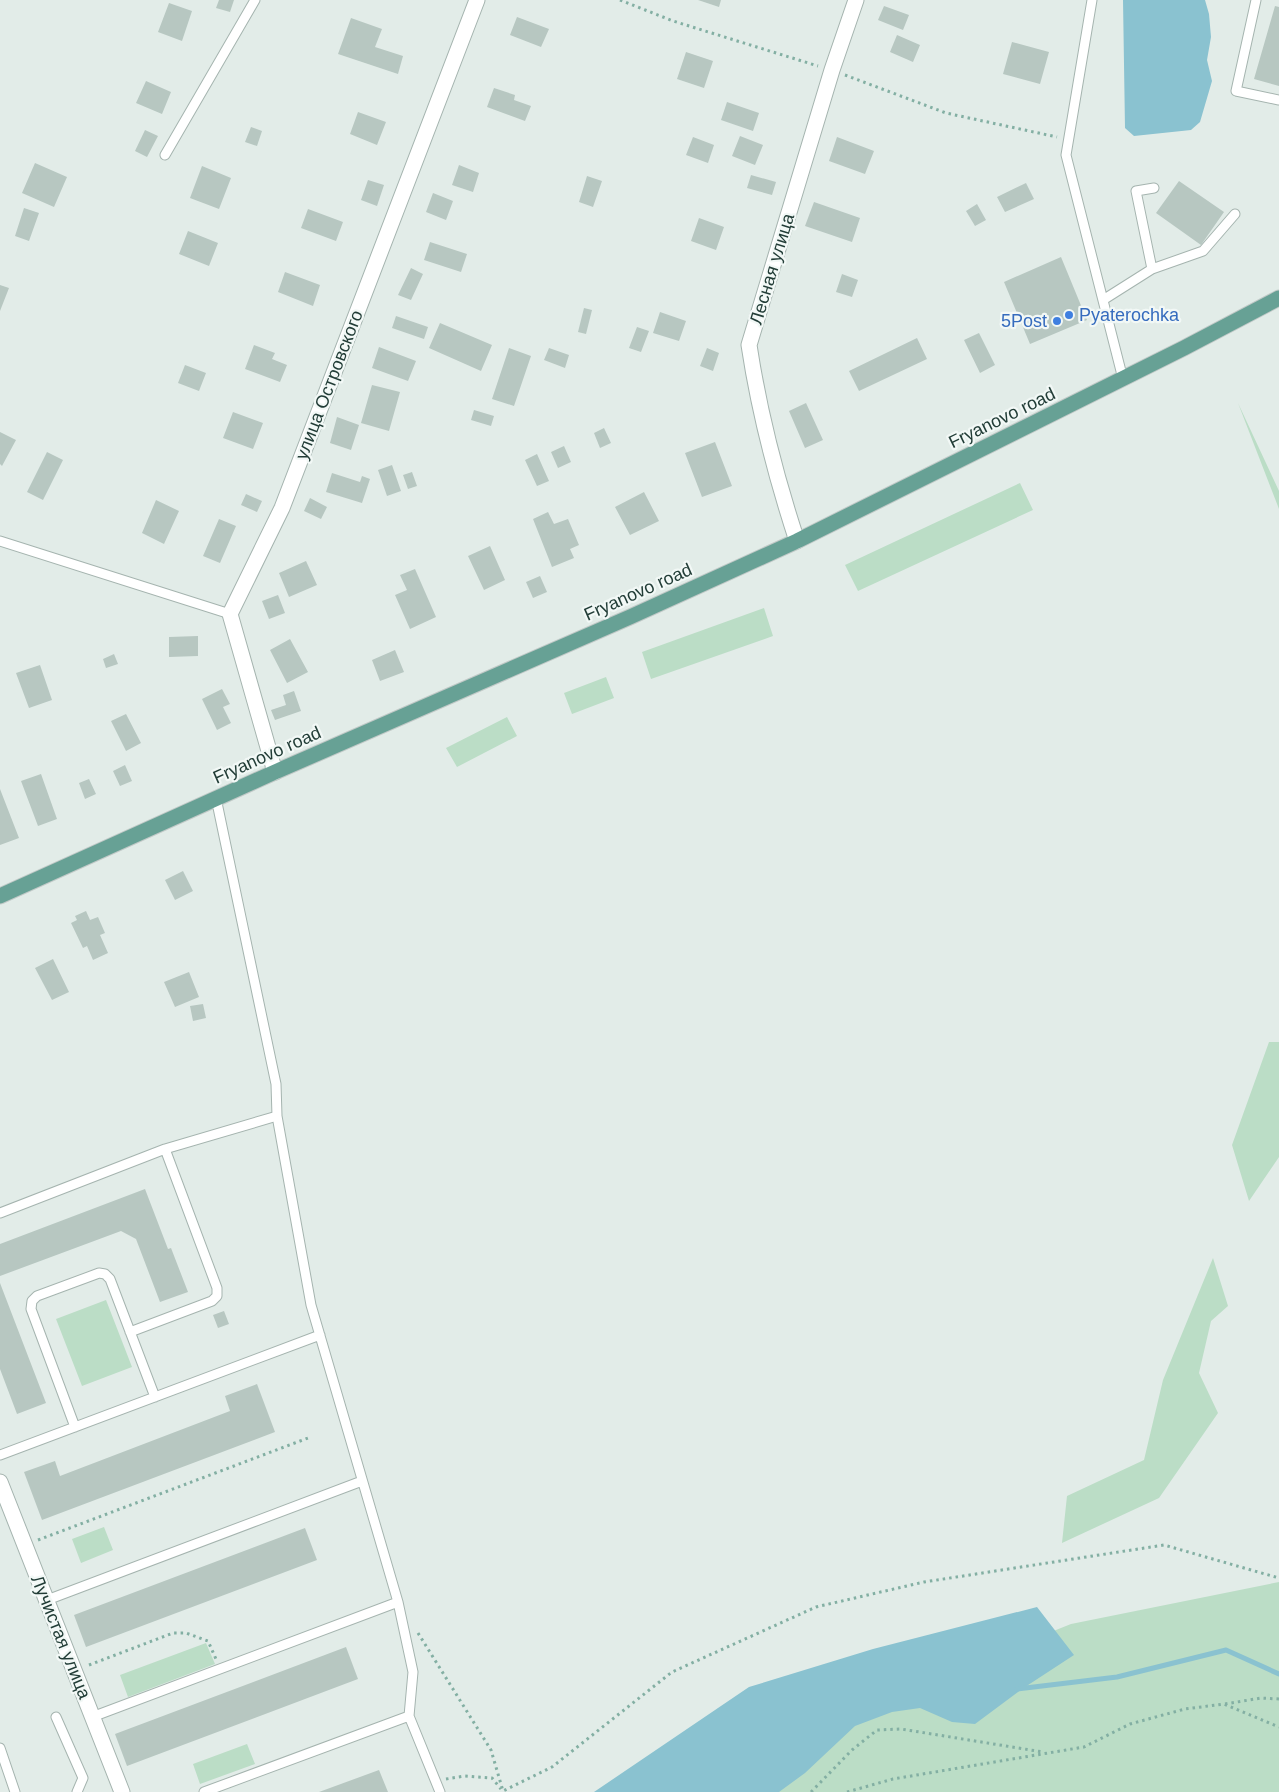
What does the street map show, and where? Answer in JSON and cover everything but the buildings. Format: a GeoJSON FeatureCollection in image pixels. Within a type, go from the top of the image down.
{"type":"FeatureCollection","features":[{"type":"Feature","properties":{"kind":"main road","name":"Fryanovo road"},"geometry":{"type":"LineString","coordinates":[[0,896],[216,798],[630,617],[797,541],[1279,298]]}},
{"type":"Feature","properties":{"kind":"street","name":"улица Островского"},"geometry":{"type":"LineString","coordinates":[[230,614],[282,508],[476,0]]}},
{"type":"Feature","properties":{"kind":"street","name":"Лесная улица"},"geometry":{"type":"LineString","coordinates":[[797,541],[755,388],[749,344],[832,70],[856,0]]}},
{"type":"Feature","properties":{"kind":"street"},"geometry":{"type":"LineString","coordinates":[[230,614],[275,772]]}},
{"type":"Feature","properties":{"kind":"street","name":"Лучистая улица"},"geometry":{"type":"LineString","coordinates":[[0,1482],[122,1792]]}},
{"type":"Feature","properties":{"kind":"lane"},"geometry":{"type":"LineString","coordinates":[[165,155],[255,0]]}},
{"type":"Feature","properties":{"kind":"lane"},"geometry":{"type":"LineString","coordinates":[[1092,0],[1066,155],[1123,378]]}},
{"type":"Feature","properties":{"kind":"lane"},"geometry":{"type":"LineString","coordinates":[[1256,0],[1236,91],[1279,100]]}},
{"type":"Feature","properties":{"kind":"lane"},"geometry":{"type":"LineString","coordinates":[[1152,269],[1136,191],[1154,188]]}},
{"type":"Feature","properties":{"kind":"lane"},"geometry":{"type":"LineString","coordinates":[[1103,300],[1152,269],[1203,251],[1236,214]]}},
{"type":"Feature","properties":{"kind":"lane"},"geometry":{"type":"LineString","coordinates":[[0,540],[230,614]]}},
{"type":"Feature","properties":{"kind":"lane"},"geometry":{"type":"LineString","coordinates":[[216,798],[276,1084],[277,1116],[311,1306],[398,1602],[414,1672],[409,1716],[440,1792]]}},
{"type":"Feature","properties":{"kind":"lane"},"geometry":{"type":"LineString","coordinates":[[0,1213],[165,1149],[277,1116]]}},
{"type":"Feature","properties":{"kind":"lane"},"geometry":{"type":"LineString","coordinates":[[130,1332],[212,1301],[217,1296],[218,1288],[165,1149]]}},
{"type":"Feature","properties":{"kind":"lane"},"geometry":{"type":"LineString","coordinates":[[75,1427],[31,1309],[32,1301],[37,1296],[55,1289],[99,1273],[105,1274],[110,1279],[155,1397]]}},
{"type":"Feature","properties":{"kind":"lane"},"geometry":{"type":"LineString","coordinates":[[0,1455],[320,1335]]}},
{"type":"Feature","properties":{"kind":"lane"},"geometry":{"type":"LineString","coordinates":[[47,1600],[362,1482]]}},
{"type":"Feature","properties":{"kind":"lane"},"geometry":{"type":"LineString","coordinates":[[92,1716],[398,1602]]}},
{"type":"Feature","properties":{"kind":"lane"},"geometry":{"type":"LineString","coordinates":[[204,1792],[409,1716]]}},
{"type":"Feature","properties":{"kind":"lane"},"geometry":{"type":"LineString","coordinates":[[56,1717],[83,1778],[77,1792]]}},
{"type":"Feature","properties":{"kind":"lane"},"geometry":{"type":"LineString","coordinates":[[0,1748],[15,1792]]}},
{"type":"Feature","properties":{"kind":"path"},"geometry":{"type":"LineString","coordinates":[[25,1545],[308,1438]]}},
{"type":"Feature","properties":{"kind":"path"},"geometry":{"type":"LineString","coordinates":[[503,1791],[552,1767],[672,1672],[816,1607],[924,1582],[1164,1545],[1279,1578]]}},
{"type":"Feature","properties":{"kind":"path"},"geometry":{"type":"LineString","coordinates":[[414,1626],[491,1750],[503,1791]]}},
{"type":"Feature","properties":{"kind":"path"},"geometry":{"type":"LineString","coordinates":[[75,1671],[178,1632],[208,1641],[220,1669]]}},
{"type":"Feature","properties":{"kind":"path"},"geometry":{"type":"LineString","coordinates":[[847,1792],[893,1779],[1084,1747],[1130,1724],[1185,1709],[1261,1698],[1279,1700]]}},
{"type":"Feature","properties":{"kind":"path"},"geometry":{"type":"LineString","coordinates":[[1224,1704],[1279,1727]]}},
{"type":"Feature","properties":{"kind":"path"},"geometry":{"type":"LineString","coordinates":[[811,1792],[852,1750],[877,1730],[918,1731],[978,1743],[1047,1752]]}},
{"type":"Feature","properties":{"kind":"path"},"geometry":{"type":"LineString","coordinates":[[435,1781],[465,1776],[492,1778],[503,1791]]}},
{"type":"Feature","properties":{"kind":"green space"},"geometry":{"type":"Polygon","coordinates":[[[1238,403],[1279,491],[1279,509],[1238,403]]]}},
{"type":"Feature","properties":{"kind":"green space"},"geometry":{"type":"Polygon","coordinates":[[[1020,483],[1033,510],[858,591],[845,565],[1020,483]]]}},
{"type":"Feature","properties":{"kind":"green space"},"geometry":{"type":"Polygon","coordinates":[[[764,608],[773,636],[651,679],[642,652],[764,608]]]}},
{"type":"Feature","properties":{"kind":"green space"},"geometry":{"type":"Polygon","coordinates":[[[606,677],[614,698],[572,714],[564,693],[606,677]]]}},
{"type":"Feature","properties":{"kind":"green space"},"geometry":{"type":"Polygon","coordinates":[[[507,717],[517,736],[457,767],[446,748],[507,717]]]}},
{"type":"Feature","properties":{"kind":"green space"},"geometry":{"type":"Polygon","coordinates":[[[1269,1042],[1279,1042],[1279,1157],[1249,1201],[1232,1145],[1269,1042]]]}},
{"type":"Feature","properties":{"kind":"green space"},"geometry":{"type":"Polygon","coordinates":[[[1213,1258],[1228,1306],[1211,1321],[1199,1373],[1218,1413],[1159,1498],[1062,1543],[1067,1496],[1144,1460],[1163,1380],[1213,1258]]]}},
{"type":"Feature","properties":{"kind":"green space"},"geometry":{"type":"Polygon","coordinates":[[[106,1300],[132,1367],[82,1386],[56,1319],[106,1300]]]}},
{"type":"Feature","properties":{"kind":"green space"},"geometry":{"type":"Polygon","coordinates":[[[104,1527],[113,1550],[81,1563],[72,1539],[104,1527]]]}},
{"type":"Feature","properties":{"kind":"green space"},"geometry":{"type":"Polygon","coordinates":[[[1279,1582],[1279,1792],[656,1792],[669,1784],[1071,1624],[1279,1582]]]}},
{"type":"Feature","properties":{"kind":"green space"},"geometry":{"type":"Polygon","coordinates":[[[206,1643],[215,1664],[128,1697],[120,1675],[206,1643]]]}},
{"type":"Feature","properties":{"kind":"green space"},"geometry":{"type":"Polygon","coordinates":[[[247,1744],[255,1764],[200,1784],[193,1764],[247,1744]]]}},
{"type":"Feature","properties":{"kind":"water"},"geometry":{"type":"Polygon","coordinates":[[[1123,0],[1205,0],[1209,14],[1211,37],[1207,60],[1212,81],[1200,122],[1191,130],[1134,136],[1125,128],[1123,0]]]}},
{"type":"Feature","properties":{"kind":"water"},"geometry":{"type":"Polygon","coordinates":[[[1037,1607],[1074,1655],[1022,1689],[975,1724],[952,1722],[920,1708],[892,1712],[855,1726],[805,1773],[779,1792],[594,1792],[749,1687],[873,1649],[1037,1607]]]}},
{"type":"Feature","properties":{"kind":"waterway"},"geometry":{"type":"LineString","coordinates":[[1017,1689],[1117,1677],[1226,1650],[1279,1674]]}},
{"type":"Feature","properties":{"kind":"place","name":"Pyaterochka"},"geometry":{"type":"Point","coordinates":[1069,315]}},
{"type":"Feature","properties":{"kind":"place","name":"5Post"},"geometry":{"type":"Point","coordinates":[1057,321]}}]}
